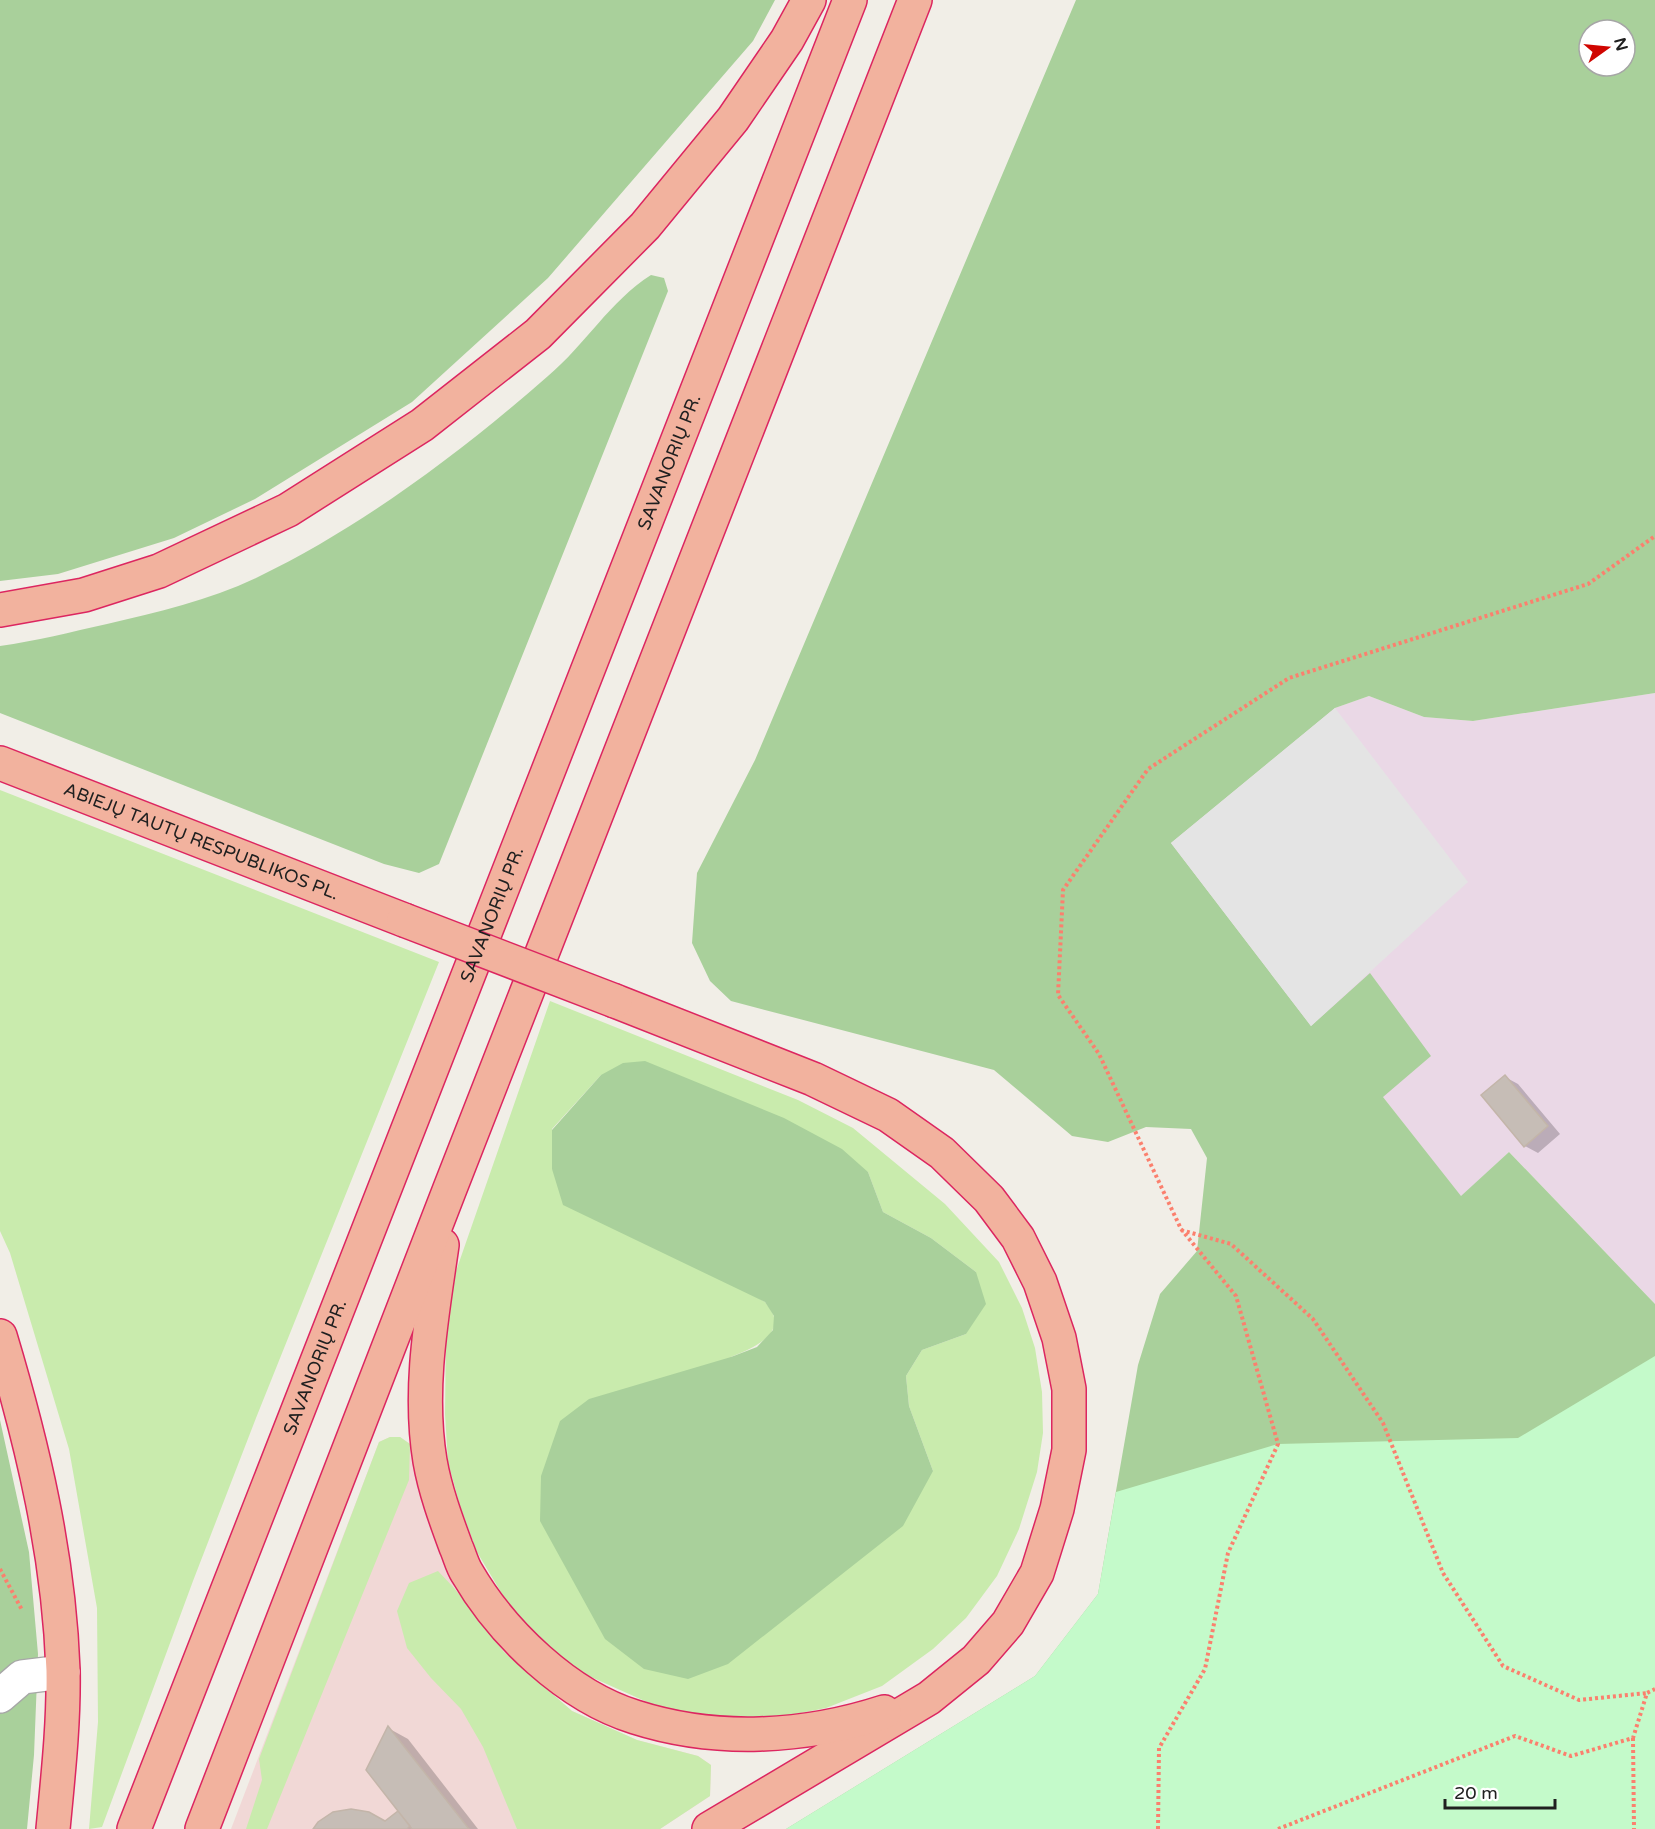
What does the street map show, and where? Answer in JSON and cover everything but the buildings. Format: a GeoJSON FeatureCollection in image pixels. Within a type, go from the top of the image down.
{"type":"FeatureCollection","features":[{"type":"Feature","properties":{"kind":"highway"},"geometry":{"type":"LineString","coordinates":[[0,610],[84,595],[159,571],[288,510],[422,424],[538,334],[645,226],[733,119],[787,39],[809,0]]}},
{"type":"Feature","properties":{"kind":"highway","name":"SAVANORIŲ PR."},"geometry":{"type":"LineString","coordinates":[[134,1829],[850,0]]}},
{"type":"Feature","properties":{"kind":"highway"},"geometry":{"type":"LineString","coordinates":[[202,1829],[915,0]]}},
{"type":"Feature","properties":{"kind":"highway","name":"ABIEJŲ TAUTŲ RESPUBLIKOS PL."},"geometry":{"type":"LineString","coordinates":[[0,763],[813,1079],[888,1115],[942,1153],[989,1199],[1018,1238],[1040,1282],[1059,1338],[1069,1389],[1069,1450],[1057,1509],[1037,1573],[1008,1623],[976,1660],[929,1698]]}},
{"type":"Feature","properties":{"kind":"highway"},"geometry":{"type":"LineString","coordinates":[[449,1191],[428,1350],[426,1405],[430,1461],[445,1519],[466,1571],[499,1621],[541,1662],[587,1695],[633,1717],[685,1730],[745,1735],[809,1730],[861,1719],[929,1698]]}},
{"type":"Feature","properties":{"kind":"highway"},"geometry":{"type":"LineString","coordinates":[[0,1336],[21,1405],[40,1486],[54,1562],[63,1672],[61,1747],[53,1829]]}},
{"type":"Feature","properties":{"kind":"highway"},"geometry":{"type":"LineString","coordinates":[[709,1829],[929,1698]]}},
{"type":"Feature","properties":{"kind":"street"},"geometry":{"type":"LineString","coordinates":[[0,1696],[22,1677],[63,1672]]}},
{"type":"Feature","properties":{"kind":"path"},"geometry":{"type":"LineString","coordinates":[[1158,1829],[1159,1748],[1205,1669],[1228,1553],[1278,1444],[1236,1296],[1181,1229],[1099,1054],[1058,995],[1063,890],[1148,770],[1289,678],[1588,584],[1655,536]]}},
{"type":"Feature","properties":{"kind":"path"},"geometry":{"type":"LineString","coordinates":[[1181,1229],[1231,1244],[1312,1319],[1383,1423],[1443,1573],[1503,1666],[1579,1700],[1647,1693],[1655,1689]]}},
{"type":"Feature","properties":{"kind":"path"},"geometry":{"type":"LineString","coordinates":[[1634,1829],[1633,1738],[1647,1693]]}},
{"type":"Feature","properties":{"kind":"path"},"geometry":{"type":"LineString","coordinates":[[1278,1829],[1515,1736],[1571,1756],[1633,1738]]}},
{"type":"Feature","properties":{"kind":"shaded area"},"geometry":{"type":"Polygon","coordinates":[[[1655,693],[1655,1304],[1509,1152],[1461,1197],[1383,1097],[1370,974],[1311,1026],[1171,843],[1335,708],[1369,696],[1424,717],[1473,721],[1655,693]]]}},
{"type":"Feature","properties":{"kind":"shaded area"},"geometry":{"type":"Polygon","coordinates":[[[1335,708],[1468,882],[1311,1026],[1171,843],[1335,708]]]}},
{"type":"Feature","properties":{"kind":"shaded area"},"geometry":{"type":"Polygon","coordinates":[[[390,1437],[400,1437],[410,1444],[424,1507],[455,1589],[504,1652],[572,1711],[637,1740],[698,1756],[711,1765],[710,1796],[660,1829],[231,1829],[379,1442],[390,1437]]]}},
{"type":"Feature","properties":{"kind":"green space"},"geometry":{"type":"Polygon","coordinates":[[[0,0],[775,0],[753,41],[548,278],[412,402],[255,499],[174,538],[58,574],[0,581],[0,0]]]}},
{"type":"Feature","properties":{"kind":"green space"},"geometry":{"type":"Polygon","coordinates":[[[1076,0],[1655,0],[1655,693],[1473,721],[1424,717],[1369,696],[1335,708],[1171,843],[1311,1026],[1370,973],[1431,1056],[1383,1097],[1461,1196],[1509,1152],[1655,1304],[1655,1829],[786,1829],[1035,1676],[1098,1594],[1138,1365],[1160,1294],[1197,1251],[1207,1158],[1191,1129],[1146,1127],[1108,1142],[1072,1136],[994,1070],[731,1001],[710,981],[692,943],[697,873],[755,760],[1076,0]]]}},
{"type":"Feature","properties":{"kind":"green space"},"geometry":{"type":"Polygon","coordinates":[[[651,275],[664,278],[668,291],[439,864],[419,873],[384,864],[0,713],[0,646],[27,642],[184,605],[240,585],[297,557],[373,511],[480,433],[561,364],[623,297],[651,275]]]}},
{"type":"Feature","properties":{"kind":"green space"},"geometry":{"type":"Polygon","coordinates":[[[0,790],[439,962],[256,1418],[102,1827],[89,1829],[98,1722],[97,1608],[69,1449],[10,1253],[0,1231],[0,790]]]}},
{"type":"Feature","properties":{"kind":"green space"},"geometry":{"type":"Polygon","coordinates":[[[550,1001],[798,1100],[853,1128],[945,1204],[999,1262],[1022,1308],[1035,1348],[1042,1392],[1043,1433],[1037,1472],[1019,1529],[997,1576],[966,1618],[933,1649],[882,1686],[826,1708],[780,1717],[719,1719],[656,1706],[591,1677],[548,1651],[511,1609],[477,1552],[460,1506],[448,1462],[445,1414],[446,1330],[455,1274],[550,1001]],[[601,1075],[552,1129],[552,1169],[765,1302],[773,1314],[775,1322],[773,1330],[761,1342],[731,1357],[933,1471],[909,1406],[906,1376],[922,1350],[966,1334],[976,1272],[931,1238],[883,1212],[868,1172],[601,1075]]]}},
{"type":"Feature","properties":{"kind":"green space"},"geometry":{"type":"Polygon","coordinates":[[[645,1061],[784,1118],[842,1149],[868,1172],[883,1212],[931,1238],[976,1272],[986,1304],[966,1334],[922,1350],[906,1376],[909,1406],[933,1471],[903,1526],[728,1664],[688,1679],[644,1669],[605,1639],[540,1521],[541,1476],[560,1421],[589,1399],[731,1357],[757,1347],[773,1330],[774,1316],[765,1302],[563,1205],[552,1169],[552,1130],[601,1075],[623,1063],[645,1061]]]}},
{"type":"Feature","properties":{"kind":"green space"},"geometry":{"type":"Polygon","coordinates":[[[1655,1356],[1655,1829],[786,1829],[1035,1676],[1098,1594],[1116,1492],[1278,1444],[1518,1438],[1655,1356]]]}},
{"type":"Feature","properties":{"kind":"green space"},"geometry":{"type":"Polygon","coordinates":[[[0,1420],[29,1552],[38,1654],[34,1755],[27,1829],[0,1829],[0,1420]]]}},
{"type":"Feature","properties":{"kind":"green space"},"geometry":{"type":"Polygon","coordinates":[[[390,1437],[400,1437],[410,1444],[409,1480],[267,1829],[246,1829],[262,1780],[259,1759],[379,1442],[390,1437]]]}},
{"type":"Feature","properties":{"kind":"green space"},"geometry":{"type":"Polygon","coordinates":[[[438,1571],[455,1589],[504,1652],[572,1711],[637,1740],[698,1756],[711,1765],[710,1796],[660,1829],[517,1829],[483,1747],[461,1709],[431,1678],[407,1648],[397,1611],[409,1583],[438,1571]]]}}]}
